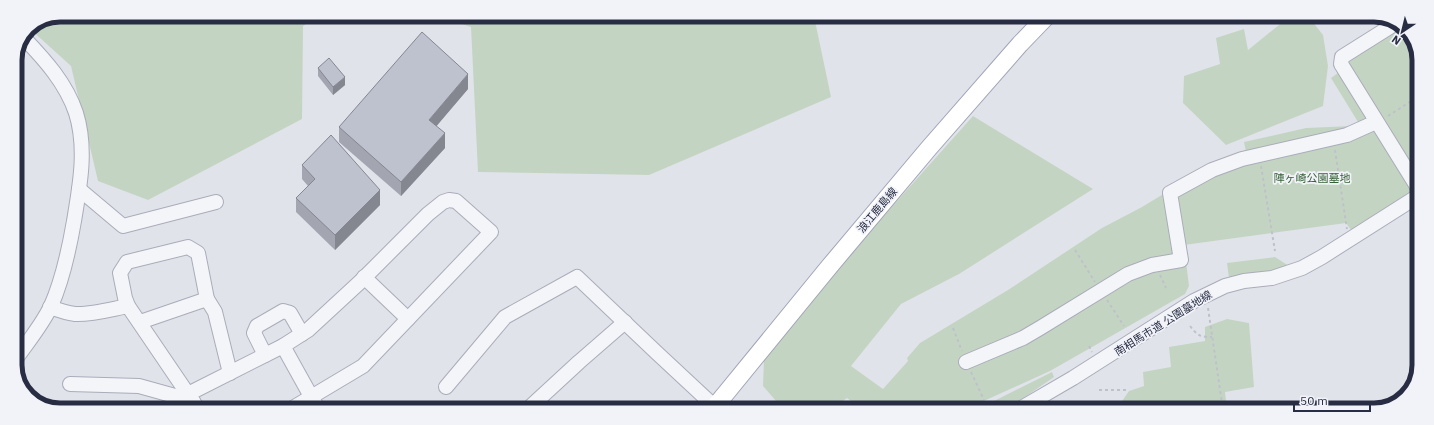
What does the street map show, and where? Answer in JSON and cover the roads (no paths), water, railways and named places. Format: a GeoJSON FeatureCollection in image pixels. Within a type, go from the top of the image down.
{"type":"FeatureCollection","features":[{"type":"Feature","properties":{"kind":"main road","name":"浪江鹿島線"},"geometry":{"type":"LineString","coordinates":[[718,403],[828,267],[929,148],[1020,44],[1041,22]]}},
{"type":"Feature","properties":{"kind":"street"},"geometry":{"type":"LineString","coordinates":[[1391,26],[1342,57],[1340,64],[1412,179]]}},
{"type":"Feature","properties":{"kind":"street"},"geometry":{"type":"LineString","coordinates":[[22,349],[50,307],[65,268],[82,166],[81,132],[76,112],[68,94],[56,74],[27,41]]}},
{"type":"Feature","properties":{"kind":"street"},"geometry":{"type":"LineString","coordinates":[[966,362],[1023,338],[1128,274],[1152,265],[1181,260],[1170,193],[1212,170],[1242,159],[1355,133],[1376,122]]}},
{"type":"Feature","properties":{"kind":"street"},"geometry":{"type":"LineString","coordinates":[[79,189],[123,226],[216,202]]}},
{"type":"Feature","properties":{"kind":"street"},"geometry":{"type":"LineString","coordinates":[[193,401],[230,373],[283,346],[308,330],[415,226],[443,202],[449,200],[456,201],[491,232],[363,366],[301,403]]}},
{"type":"Feature","properties":{"kind":"street","name":"南相馬市道 公園墓地線"},"geometry":{"type":"LineString","coordinates":[[1030,403],[1206,295],[1236,283],[1272,278],[1302,268],[1412,200]]}},
{"type":"Feature","properties":{"kind":"street"},"geometry":{"type":"LineString","coordinates":[[193,401],[128,306],[120,273],[127,262],[188,247],[198,253],[207,299],[215,312],[230,373]]}},
{"type":"Feature","properties":{"kind":"street"},"geometry":{"type":"LineString","coordinates":[[364,277],[408,319]]}},
{"type":"Feature","properties":{"kind":"street"},"geometry":{"type":"LineString","coordinates":[[446,387],[506,317],[577,277],[709,403]]}},
{"type":"Feature","properties":{"kind":"street"},"geometry":{"type":"LineString","coordinates":[[140,322],[207,299]]}},
{"type":"Feature","properties":{"kind":"street"},"geometry":{"type":"LineString","coordinates":[[50,307],[75,314],[97,312],[128,306]]}},
{"type":"Feature","properties":{"kind":"street"},"geometry":{"type":"LineString","coordinates":[[265,355],[254,333],[257,326],[283,311],[290,314],[302,334]]}},
{"type":"Feature","properties":{"kind":"street"},"geometry":{"type":"LineString","coordinates":[[535,403],[625,322]]}},
{"type":"Feature","properties":{"kind":"street"},"geometry":{"type":"LineString","coordinates":[[283,346],[315,403]]}},
{"type":"Feature","properties":{"kind":"street"},"geometry":{"type":"LineString","coordinates":[[70,384],[139,386],[193,401]]}},
{"type":"Feature","properties":{"kind":"park label","name":"陣ヶ崎公園墓地"},"geometry":{"type":"Point","coordinates":[1312,178]}}]}
